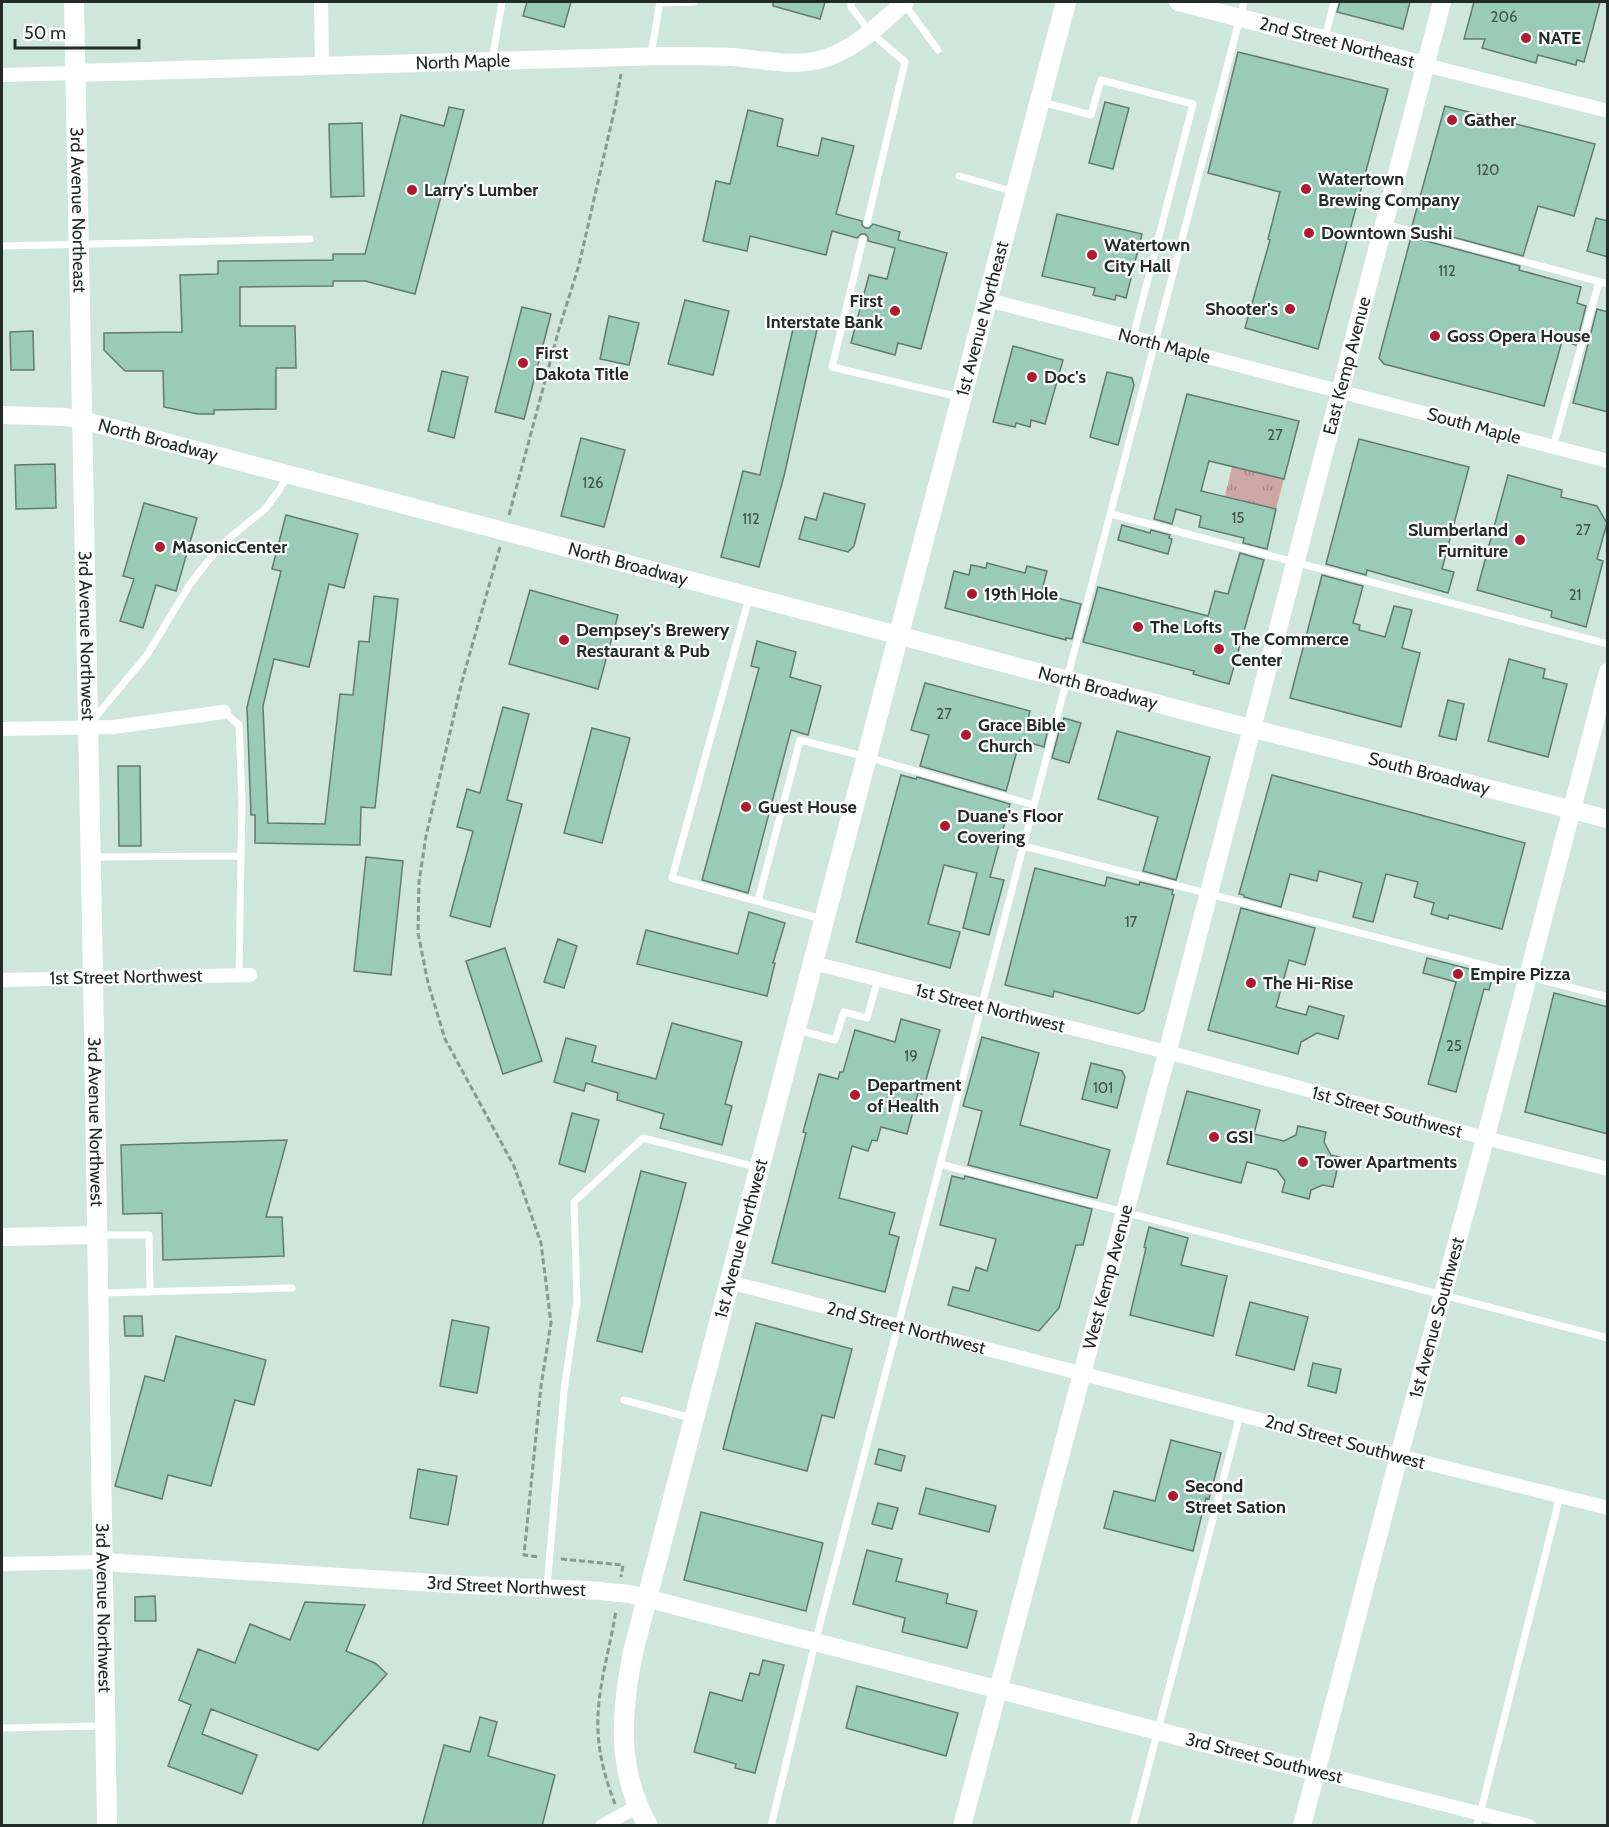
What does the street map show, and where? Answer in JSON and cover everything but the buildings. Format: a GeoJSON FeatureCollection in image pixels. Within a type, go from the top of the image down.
{"type":"FeatureCollection","features":[{"type":"Feature","properties":{"kind":"main road","name":"3rd Avenue Northeast"},"geometry":{"type":"LineString","coordinates":[[74,2],[82,420]]}},
{"type":"Feature","properties":{"kind":"main road","name":"1st Avenue Northeast"},"geometry":{"type":"LineString","coordinates":[[898,635],[1066,2]]}},
{"type":"Feature","properties":{"kind":"main road","name":"3rd Avenue Northwest"},"geometry":{"type":"LineString","coordinates":[[82,420],[106,1826]]}},
{"type":"Feature","properties":{"kind":"main road","name":"1st Avenue Northwest"},"geometry":{"type":"LineString","coordinates":[[648,1826],[632,1790],[622,1727],[633,1652],[898,635]]}},
{"type":"Feature","properties":{"kind":"street"},"geometry":{"type":"LineString","coordinates":[[321,2],[322,65]]}},
{"type":"Feature","properties":{"kind":"street","name":"North Maple"},"geometry":{"type":"LineString","coordinates":[[2,75],[651,56],[723,57],[797,64],[816,62],[862,39],[904,2]]}},
{"type":"Feature","properties":{"kind":"street","name":"2nd Street Northeast"},"geometry":{"type":"LineString","coordinates":[[1182,2],[1242,10],[1325,38],[1425,65]]}},
{"type":"Feature","properties":{"kind":"street","name":"East Kemp Avenue"},"geometry":{"type":"LineString","coordinates":[[1252,728],[1442,2]]}},
{"type":"Feature","properties":{"kind":"street"},"geometry":{"type":"LineString","coordinates":[[1425,65],[1608,111]]}},
{"type":"Feature","properties":{"kind":"street","name":"North Maple"},"geometry":{"type":"LineString","coordinates":[[988,300],[1340,391]]}},
{"type":"Feature","properties":{"kind":"street","name":"South Maple"},"geometry":{"type":"LineString","coordinates":[[1340,391],[1608,461]]}},
{"type":"Feature","properties":{"kind":"street","name":"North Broadway"},"geometry":{"type":"LineString","coordinates":[[2,415],[66,417],[82,420],[1252,728]]}},
{"type":"Feature","properties":{"kind":"street","name":"1st Avenue Southwest"},"geometry":{"type":"LineString","coordinates":[[1302,1826],[1608,672]]}},
{"type":"Feature","properties":{"kind":"street"},"geometry":{"type":"LineString","coordinates":[[2,729],[139,724],[224,712]]}},
{"type":"Feature","properties":{"kind":"street","name":"South Broadway"},"geometry":{"type":"LineString","coordinates":[[1252,728],[1608,819]]}},
{"type":"Feature","properties":{"kind":"street","name":"West Kemp Avenue"},"geometry":{"type":"LineString","coordinates":[[962,1826],[1252,728]]}},
{"type":"Feature","properties":{"kind":"street","name":"1st Street Northwest"},"geometry":{"type":"LineString","coordinates":[[813,963],[1167,1052]]}},
{"type":"Feature","properties":{"kind":"street","name":"1st Street Northwest"},"geometry":{"type":"LineString","coordinates":[[2,980],[245,975]]}},
{"type":"Feature","properties":{"kind":"street","name":"1st Street Southwest"},"geometry":{"type":"LineString","coordinates":[[1167,1052],[1608,1169]]}},
{"type":"Feature","properties":{"kind":"street"},"geometry":{"type":"LineString","coordinates":[[2,1237],[97,1235]]}},
{"type":"Feature","properties":{"kind":"street","name":"2nd Street Northwest"},"geometry":{"type":"LineString","coordinates":[[729,1282],[1083,1373]]}},
{"type":"Feature","properties":{"kind":"street","name":"2nd Street Southwest"},"geometry":{"type":"LineString","coordinates":[[1083,1373],[1608,1508]]}},
{"type":"Feature","properties":{"kind":"street","name":"3rd Street Northwest"},"geometry":{"type":"LineString","coordinates":[[2,1564],[103,1562],[618,1592],[999,1691]]}},
{"type":"Feature","properties":{"kind":"street","name":"3rd Street Southwest"},"geometry":{"type":"LineString","coordinates":[[999,1691],[1316,1772],[1479,1819],[1529,1826]]}},
{"type":"Feature","properties":{"kind":"street"},"geometry":{"type":"LineString","coordinates":[[602,1826],[638,1806]]}},
{"type":"Feature","properties":{"kind":"lane"},"geometry":{"type":"LineString","coordinates":[[492,61],[502,2]]}},
{"type":"Feature","properties":{"kind":"lane"},"geometry":{"type":"LineString","coordinates":[[651,56],[660,2],[694,2]]}},
{"type":"Feature","properties":{"kind":"lane"},"geometry":{"type":"LineString","coordinates":[[851,2],[851,7],[870,32],[904,62],[867,223]]}},
{"type":"Feature","properties":{"kind":"lane"},"geometry":{"type":"LineString","coordinates":[[904,2],[938,50]]}},
{"type":"Feature","properties":{"kind":"lane"},"geometry":{"type":"LineString","coordinates":[[1325,38],[1334,2]]}},
{"type":"Feature","properties":{"kind":"lane"},"geometry":{"type":"LineString","coordinates":[[771,1826],[815,1643],[1242,10]]}},
{"type":"Feature","properties":{"kind":"lane"},"geometry":{"type":"LineString","coordinates":[[1040,101],[1091,115],[1101,80],[1193,104],[1132,337]]}},
{"type":"Feature","properties":{"kind":"lane"},"geometry":{"type":"LineString","coordinates":[[959,176],[1016,192]]}},
{"type":"Feature","properties":{"kind":"lane"},"geometry":{"type":"LineString","coordinates":[[1383,224],[1608,284]]}},
{"type":"Feature","properties":{"kind":"lane"},"geometry":{"type":"LineString","coordinates":[[2,246],[310,239]]}},
{"type":"Feature","properties":{"kind":"lane"},"geometry":{"type":"LineString","coordinates":[[863,239],[832,367],[962,398]]}},
{"type":"Feature","properties":{"kind":"lane"},"geometry":{"type":"LineString","coordinates":[[1553,447],[1599,282]]}},
{"type":"Feature","properties":{"kind":"lane"},"geometry":{"type":"LineString","coordinates":[[87,727],[147,655],[190,584],[208,561],[227,540],[265,508],[288,475]]}},
{"type":"Feature","properties":{"kind":"lane"},"geometry":{"type":"LineString","coordinates":[[1111,514],[1608,644]]}},
{"type":"Feature","properties":{"kind":"lane"},"geometry":{"type":"LineString","coordinates":[[749,596],[672,878],[824,919]]}},
{"type":"Feature","properties":{"kind":"lane"},"geometry":{"type":"LineString","coordinates":[[224,712],[239,725],[245,975]]}},
{"type":"Feature","properties":{"kind":"lane"},"geometry":{"type":"LineString","coordinates":[[758,901],[800,740],[1035,805]]}},
{"type":"Feature","properties":{"kind":"lane"},"geometry":{"type":"LineString","coordinates":[[1024,846],[1608,997]]}},
{"type":"Feature","properties":{"kind":"lane"},"geometry":{"type":"LineString","coordinates":[[90,857],[241,856]]}},
{"type":"Feature","properties":{"kind":"lane"},"geometry":{"type":"LineString","coordinates":[[795,1029],[835,1040],[843,1011],[867,1018],[878,979]]}},
{"type":"Feature","properties":{"kind":"lane"},"geometry":{"type":"LineString","coordinates":[[547,1588],[564,1391],[577,1301],[574,1202],[643,1138],[759,1167]]}},
{"type":"Feature","properties":{"kind":"lane"},"geometry":{"type":"LineString","coordinates":[[940,1164],[1608,1338]]}},
{"type":"Feature","properties":{"kind":"lane"},"geometry":{"type":"LineString","coordinates":[[97,1235],[149,1235],[150,1292]]}},
{"type":"Feature","properties":{"kind":"lane"},"geometry":{"type":"LineString","coordinates":[[98,1293],[292,1288]]}},
{"type":"Feature","properties":{"kind":"lane"},"geometry":{"type":"LineString","coordinates":[[624,1400],[694,1419]]}},
{"type":"Feature","properties":{"kind":"lane"},"geometry":{"type":"LineString","coordinates":[[1133,1826],[1240,1415]]}},
{"type":"Feature","properties":{"kind":"lane"},"geometry":{"type":"LineString","coordinates":[[1479,1819],[1560,1497]]}},
{"type":"Feature","properties":{"kind":"lane"},"geometry":{"type":"LineString","coordinates":[[2,1728],[105,1726]]}},
{"type":"Feature","properties":{"kind":"path"},"geometry":{"type":"LineString","coordinates":[[541,1243],[514,1166],[445,1039],[428,983],[418,933],[419,882],[426,836],[462,681],[559,329],[579,265],[616,103],[624,57]]}},
{"type":"Feature","properties":{"kind":"path"},"geometry":{"type":"LineString","coordinates":[[597,1730],[602,1764],[619,1816]]}},
{"type":"Feature","properties":{"kind":"green space"},"geometry":{"type":"Polygon","coordinates":[[[1232,467],[1284,479],[1276,509],[1225,496],[1232,467]]]}},
{"type":"Feature","properties":{"kind":"place","name":"NATE"},"geometry":{"type":"Point","coordinates":[1526,38]}},
{"type":"Feature","properties":{"kind":"place","name":"Gather"},"geometry":{"type":"Point","coordinates":[1452,120]}},
{"type":"Feature","properties":{"kind":"place","name":"Watertown Brewing Company"},"geometry":{"type":"Point","coordinates":[1306,189]}},
{"type":"Feature","properties":{"kind":"place","name":"Larry's Lumber"},"geometry":{"type":"Point","coordinates":[412,190]}},
{"type":"Feature","properties":{"kind":"place","name":"Downtown Sushi"},"geometry":{"type":"Point","coordinates":[1309,233]}},
{"type":"Feature","properties":{"kind":"place","name":"Watertown City Hall"},"geometry":{"type":"Point","coordinates":[1092,255]}},
{"type":"Feature","properties":{"kind":"place","name":"Shooter's"},"geometry":{"type":"Point","coordinates":[1290,309]}},
{"type":"Feature","properties":{"kind":"place","name":"First Interstate Bank"},"geometry":{"type":"Point","coordinates":[895,311]}},
{"type":"Feature","properties":{"kind":"place","name":"Goss Opera House"},"geometry":{"type":"Point","coordinates":[1435,336]}},
{"type":"Feature","properties":{"kind":"place","name":"First Dakota Title"},"geometry":{"type":"Point","coordinates":[523,363]}},
{"type":"Feature","properties":{"kind":"place","name":"Doc's"},"geometry":{"type":"Point","coordinates":[1032,377]}},
{"type":"Feature","properties":{"kind":"place","name":"Slumberland Furniture"},"geometry":{"type":"Point","coordinates":[1520,540]}},
{"type":"Feature","properties":{"kind":"place","name":"MasonicCenter"},"geometry":{"type":"Point","coordinates":[160,547]}},
{"type":"Feature","properties":{"kind":"place","name":"19th Hole"},"geometry":{"type":"Point","coordinates":[972,594]}},
{"type":"Feature","properties":{"kind":"place","name":"The Lofts"},"geometry":{"type":"Point","coordinates":[1138,627]}},
{"type":"Feature","properties":{"kind":"place","name":"Dempsey's Brewery Restaurant & Pub"},"geometry":{"type":"Point","coordinates":[564,640]}},
{"type":"Feature","properties":{"kind":"place","name":"The Commerce Center"},"geometry":{"type":"Point","coordinates":[1219,649]}},
{"type":"Feature","properties":{"kind":"place","name":"Grace Bible Church"},"geometry":{"type":"Point","coordinates":[966,735]}},
{"type":"Feature","properties":{"kind":"place","name":"Guest House"},"geometry":{"type":"Point","coordinates":[746,807]}},
{"type":"Feature","properties":{"kind":"place","name":"Duane's Floor Covering"},"geometry":{"type":"Point","coordinates":[945,826]}},
{"type":"Feature","properties":{"kind":"place","name":"Empire Pizza"},"geometry":{"type":"Point","coordinates":[1458,974]}},
{"type":"Feature","properties":{"kind":"place","name":"The Hi-Rise"},"geometry":{"type":"Point","coordinates":[1251,983]}},
{"type":"Feature","properties":{"kind":"place","name":"Department of Health"},"geometry":{"type":"Point","coordinates":[855,1095]}},
{"type":"Feature","properties":{"kind":"place","name":"GSI"},"geometry":{"type":"Point","coordinates":[1214,1137]}},
{"type":"Feature","properties":{"kind":"place","name":"Tower Apartments"},"geometry":{"type":"Point","coordinates":[1303,1162]}},
{"type":"Feature","properties":{"kind":"place","name":"Second Street Sation"},"geometry":{"type":"Point","coordinates":[1173,1496]}}]}
